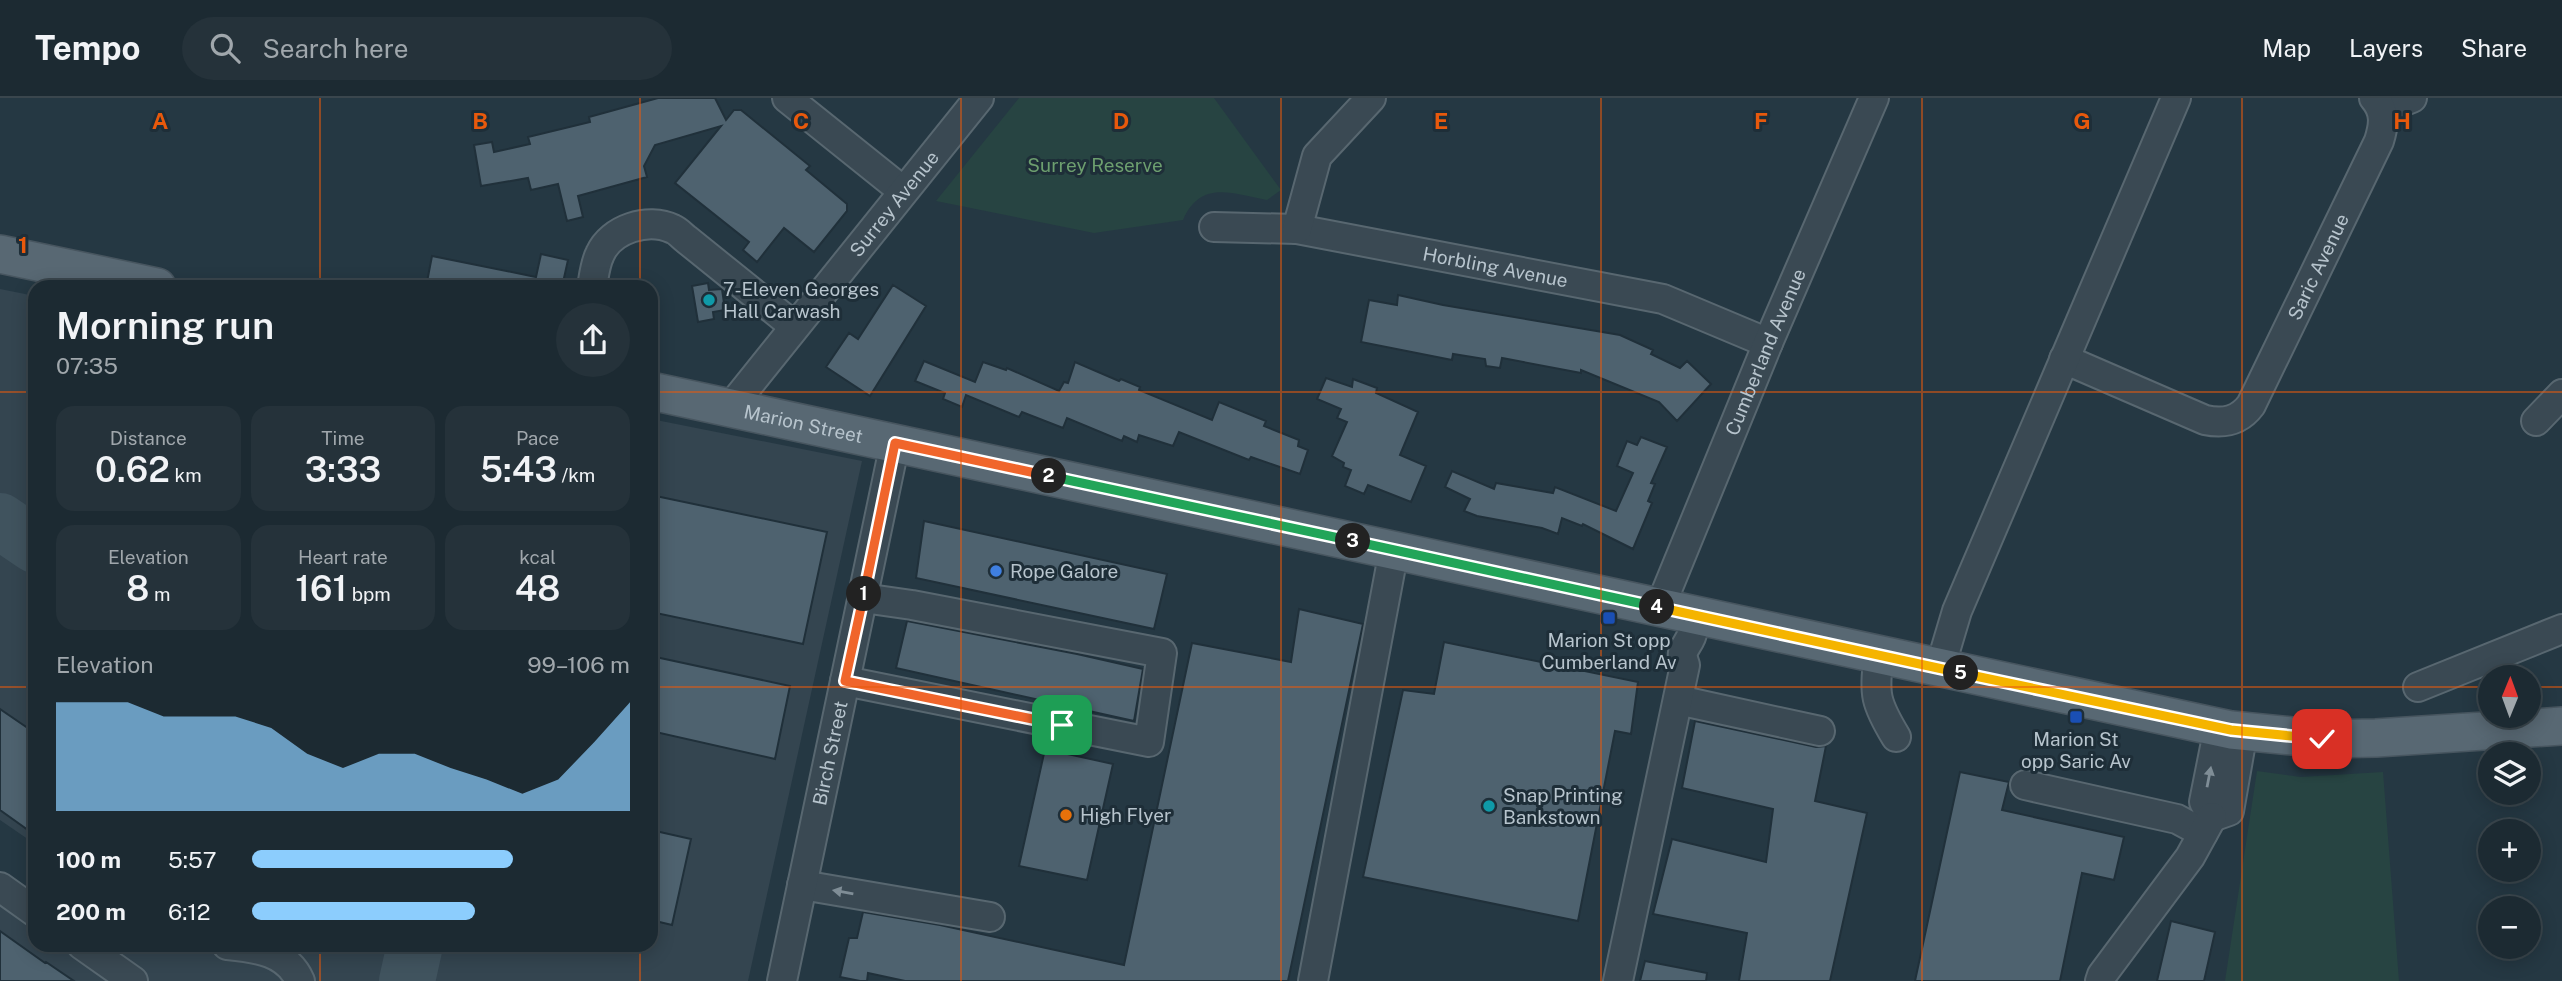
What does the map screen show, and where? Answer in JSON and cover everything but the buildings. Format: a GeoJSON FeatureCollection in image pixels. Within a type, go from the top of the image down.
{"type":"FeatureCollection","features":[{"type":"Feature","properties":{"kind":"main road"},"geometry":{"type":"LineString","coordinates":[[0,254],[124,280]]}},
{"type":"Feature","properties":{"kind":"main road","name":"Marion Street"},"geometry":{"type":"LineString","coordinates":[[658,393],[1660,607],[1690,640],[1879,656],[2231,729],[2322,739],[2562,726]]}},
{"type":"Feature","properties":{"kind":"street"},"geometry":{"type":"LineString","coordinates":[[787,98],[903,191]]}},
{"type":"Feature","properties":{"kind":"street","name":"Surrey Avenue"},"geometry":{"type":"LineString","coordinates":[[730,408],[979,98]]}},
{"type":"Feature","properties":{"kind":"street"},"geometry":{"type":"LineString","coordinates":[[1297,229],[1317,156],[1371,98]]}},
{"type":"Feature","properties":{"kind":"street","name":"Cumberland Avenue"},"geometry":{"type":"LineString","coordinates":[[1660,607],[1768,343],[1874,98]]}},
{"type":"Feature","properties":{"kind":"street"},"geometry":{"type":"LineString","coordinates":[[1940,668],[1957,611],[2176,98]]}},
{"type":"Feature","properties":{"kind":"street","name":"Saric Avenue"},"geometry":{"type":"LineString","coordinates":[[2063,359],[2205,420],[2242,429],[2251,405],[2379,141],[2383,129],[2378,104],[2412,98]]}},
{"type":"Feature","properties":{"kind":"street"},"geometry":{"type":"LineString","coordinates":[[594,280],[599,255],[613,237],[633,227],[660,225],[673,229],[794,326]]}},
{"type":"Feature","properties":{"kind":"street","name":"Horbling Avenue"},"geometry":{"type":"LineString","coordinates":[[1214,227],[1297,229],[1662,299],[1768,343]]}},
{"type":"Feature","properties":{"kind":"street"},"geometry":{"type":"LineString","coordinates":[[2536,421],[2562,394]]}},
{"type":"Feature","properties":{"kind":"street","name":"Birch Street"},"geometry":{"type":"LineString","coordinates":[[782,981],[895,443]]}},
{"type":"Feature","properties":{"kind":"street"},"geometry":{"type":"LineString","coordinates":[[1313,981],[1394,550]]}},
{"type":"Feature","properties":{"kind":"street"},"geometry":{"type":"LineString","coordinates":[[845,681],[1149,742],[1162,653],[863,598]]}},
{"type":"Feature","properties":{"kind":"street"},"geometry":{"type":"LineString","coordinates":[[2418,687],[2562,629]]}},
{"type":"Feature","properties":{"kind":"street"},"geometry":{"type":"LineString","coordinates":[[1618,981],[1690,640]]}},
{"type":"Feature","properties":{"kind":"street"},"geometry":{"type":"LineString","coordinates":[[1879,656],[1876,698],[1882,715],[1896,737]]}},
{"type":"Feature","properties":{"kind":"street"},"geometry":{"type":"LineString","coordinates":[[1678,700],[1820,731]]}},
{"type":"Feature","properties":{"kind":"street"},"geometry":{"type":"LineString","coordinates":[[2100,981],[2190,857],[2208,825],[2204,802],[2231,729]]}},
{"type":"Feature","properties":{"kind":"street"},"geometry":{"type":"LineString","coordinates":[[2025,785],[2208,825]]}},
{"type":"Feature","properties":{"kind":"street"},"geometry":{"type":"LineString","coordinates":[[802,885],[990,917]]}},
{"type":"Feature","properties":{"kind":"street"},"geometry":{"type":"LineString","coordinates":[[0,887],[28,907]]}},
{"type":"Feature","properties":{"kind":"street"},"geometry":{"type":"LineString","coordinates":[[92,952],[133,981]]}},
{"type":"Feature","properties":{"kind":"street"},"geometry":{"type":"LineString","coordinates":[[268,952],[290,966],[300,981]]}},
{"type":"Feature","properties":{"kind":"shaded area"},"geometry":{"type":"Polygon","coordinates":[[[0,289],[28,295],[28,839],[0,820],[0,289]]]}},
{"type":"Feature","properties":{"kind":"shaded area"},"geometry":{"type":"Polygon","coordinates":[[[658,420],[862,461],[748,981],[0,981],[0,905],[28,924],[28,952],[658,952],[658,420]]]}},
{"type":"Feature","properties":{"kind":"green space","name":"Surrey Reserve"},"geometry":{"type":"Polygon","coordinates":[[[1019,98],[1214,98],[1281,190],[1267,200],[1230,193],[1209,194],[1190,207],[1183,220],[1094,233],[936,201],[1019,98]]]}},
{"type":"Feature","properties":{"kind":"green space"},"geometry":{"type":"Polygon","coordinates":[[[2257,771],[2301,777],[2383,772],[2399,981],[2225,981],[2257,771]]]}},
{"type":"Feature","properties":{"kind":"taxiway"},"geometry":{"type":"LineString","coordinates":[[0,521],[28,540]]}},
{"type":"Feature","properties":{"kind":"taxiway"},"geometry":{"type":"LineString","coordinates":[[407,981],[413,952]]}},
{"type":"Feature","properties":{"kind":"place","name":"7-Eleven Georges Hall Carwash"},"geometry":{"type":"Point","coordinates":[709,300]}},
{"type":"Feature","properties":{"kind":"place","name":"Rope Galore"},"geometry":{"type":"Point","coordinates":[996,571]}},
{"type":"Feature","properties":{"kind":"place","name":"Marion St opp Cumberland Av"},"geometry":{"type":"Point","coordinates":[1609,618]}},
{"type":"Feature","properties":{"kind":"place","name":"Marion St opp Saric Av"},"geometry":{"type":"Point","coordinates":[2076,717]}},
{"type":"Feature","properties":{"kind":"place","name":"Snap Printing Bankstown"},"geometry":{"type":"Point","coordinates":[1489,806]}},
{"type":"Feature","properties":{"kind":"place","name":"High Flyer"},"geometry":{"type":"Point","coordinates":[1066,815]}},
{"type":"Feature","properties":{"kind":"route"},"geometry":{"type":"LineString","coordinates":[[1062,725],[845,681],[895,443],[2231,730],[2322,739]]}}]}
